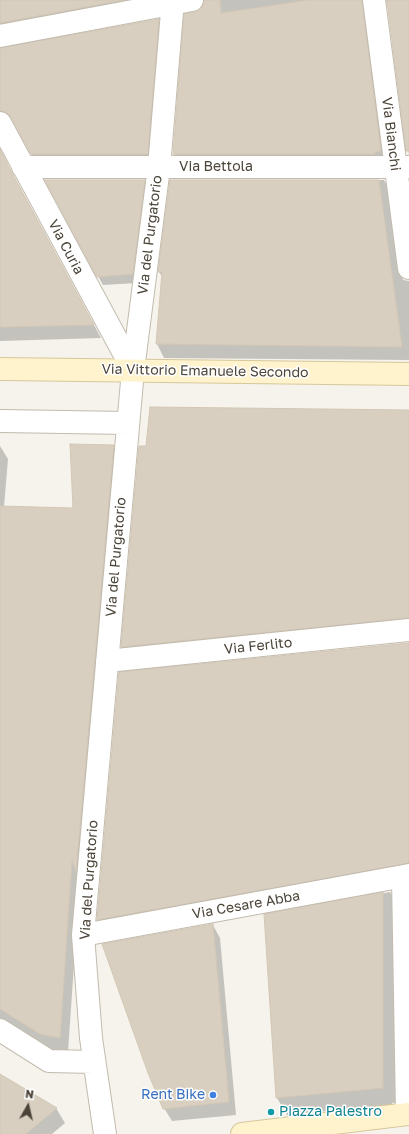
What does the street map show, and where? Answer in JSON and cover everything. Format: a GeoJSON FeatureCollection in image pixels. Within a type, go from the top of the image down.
{"type":"FeatureCollection","features":[{"type":"Feature","properties":{"kind":"main road","name":"Via Vittorio Emanuele Secondo"},"geometry":{"type":"LineString","coordinates":[[0,369],[409,374]]}},
{"type":"Feature","properties":{"kind":"main road"},"geometry":{"type":"LineString","coordinates":[[242,1134],[408,1114]]}},
{"type":"Feature","properties":{"kind":"street","name":"Via Bianchi"},"geometry":{"type":"LineString","coordinates":[[374,0],[402,167],[409,268]]}},
{"type":"Feature","properties":{"kind":"street"},"geometry":{"type":"LineString","coordinates":[[0,36],[179,1]]}},
{"type":"Feature","properties":{"kind":"street","name":"Via del Purgatorio"},"geometry":{"type":"LineString","coordinates":[[104,1124],[91,1038],[83,935],[106,661],[133,370],[179,1]]}},
{"type":"Feature","properties":{"kind":"street","name":"Via Curia"},"geometry":{"type":"LineString","coordinates":[[0,123],[133,370]]}},
{"type":"Feature","properties":{"kind":"street","name":"Via Bettola"},"geometry":{"type":"LineString","coordinates":[[23,167],[402,167]]}},
{"type":"Feature","properties":{"kind":"street"},"geometry":{"type":"LineString","coordinates":[[0,421],[128,423]]}},
{"type":"Feature","properties":{"kind":"street","name":"Via Ferlito"},"geometry":{"type":"LineString","coordinates":[[106,661],[409,630]]}},
{"type":"Feature","properties":{"kind":"street"},"geometry":{"type":"LineString","coordinates":[[406,876],[408,1114]]}},
{"type":"Feature","properties":{"kind":"street","name":"Via Cesare Abba"},"geometry":{"type":"LineString","coordinates":[[83,935],[406,876]]}},
{"type":"Feature","properties":{"kind":"street"},"geometry":{"type":"LineString","coordinates":[[0,1030],[49,1061],[94,1062]]}},
{"type":"Feature","properties":{"kind":"building"},"geometry":{"type":"Polygon","coordinates":[[[0,0],[124,0],[0,23],[0,0]]]}},
{"type":"Feature","properties":{"kind":"building"},"geometry":{"type":"Polygon","coordinates":[[[204,0],[220,0],[221,13],[309,0],[362,0],[381,151],[375,152],[375,154],[173,154],[184,14],[200,10],[204,4],[204,0]]]}},
{"type":"Feature","properties":{"kind":"building"},"geometry":{"type":"Polygon","coordinates":[[[387,0],[409,0],[409,151],[406,151],[387,0]]]}},
{"type":"Feature","properties":{"kind":"building"},"geometry":{"type":"Polygon","coordinates":[[[159,19],[148,154],[31,154],[11,117],[6,112],[0,111],[0,48],[159,19]]]}},
{"type":"Feature","properties":{"kind":"building"},"geometry":{"type":"Polygon","coordinates":[[[0,149],[12,173],[94,325],[0,327],[0,149]]]}},
{"type":"Feature","properties":{"kind":"building"},"geometry":{"type":"Polygon","coordinates":[[[45,180],[145,180],[133,274],[97,277],[45,180]]]}},
{"type":"Feature","properties":{"kind":"building"},"geometry":{"type":"Polygon","coordinates":[[[170,180],[379,180],[402,347],[156,344],[162,272],[158,272],[170,180]]]}},
{"type":"Feature","properties":{"kind":"building"},"geometry":{"type":"Polygon","coordinates":[[[150,407],[409,410],[409,618],[121,647],[139,446],[146,446],[150,407]]]}},
{"type":"Feature","properties":{"kind":"building"},"geometry":{"type":"Polygon","coordinates":[[[70,444],[114,445],[76,872],[72,860],[60,1038],[40,1034],[0,1009],[0,506],[73,508],[70,444]]]}},
{"type":"Feature","properties":{"kind":"building"},"geometry":{"type":"Polygon","coordinates":[[[409,643],[409,863],[97,920],[119,672],[409,643]]]}},
{"type":"Feature","properties":{"kind":"building"},"geometry":{"type":"Polygon","coordinates":[[[383,892],[383,1088],[276,1098],[264,914],[383,892]]]}},
{"type":"Feature","properties":{"kind":"building"},"geometry":{"type":"Polygon","coordinates":[[[213,924],[229,1102],[163,1109],[148,1073],[102,944],[213,924]]]}},
{"type":"Feature","properties":{"kind":"building"},"geometry":{"type":"Polygon","coordinates":[[[0,1074],[57,1108],[26,1134],[0,1134],[0,1074]]]}},
{"type":"Feature","properties":{"kind":"place","name":"Rent Bike"},"geometry":{"type":"Point","coordinates":[213,1095]}},
{"type":"Feature","properties":{"kind":"place","name":"Piazza Palestro"},"geometry":{"type":"Point","coordinates":[271,1112]}}]}
